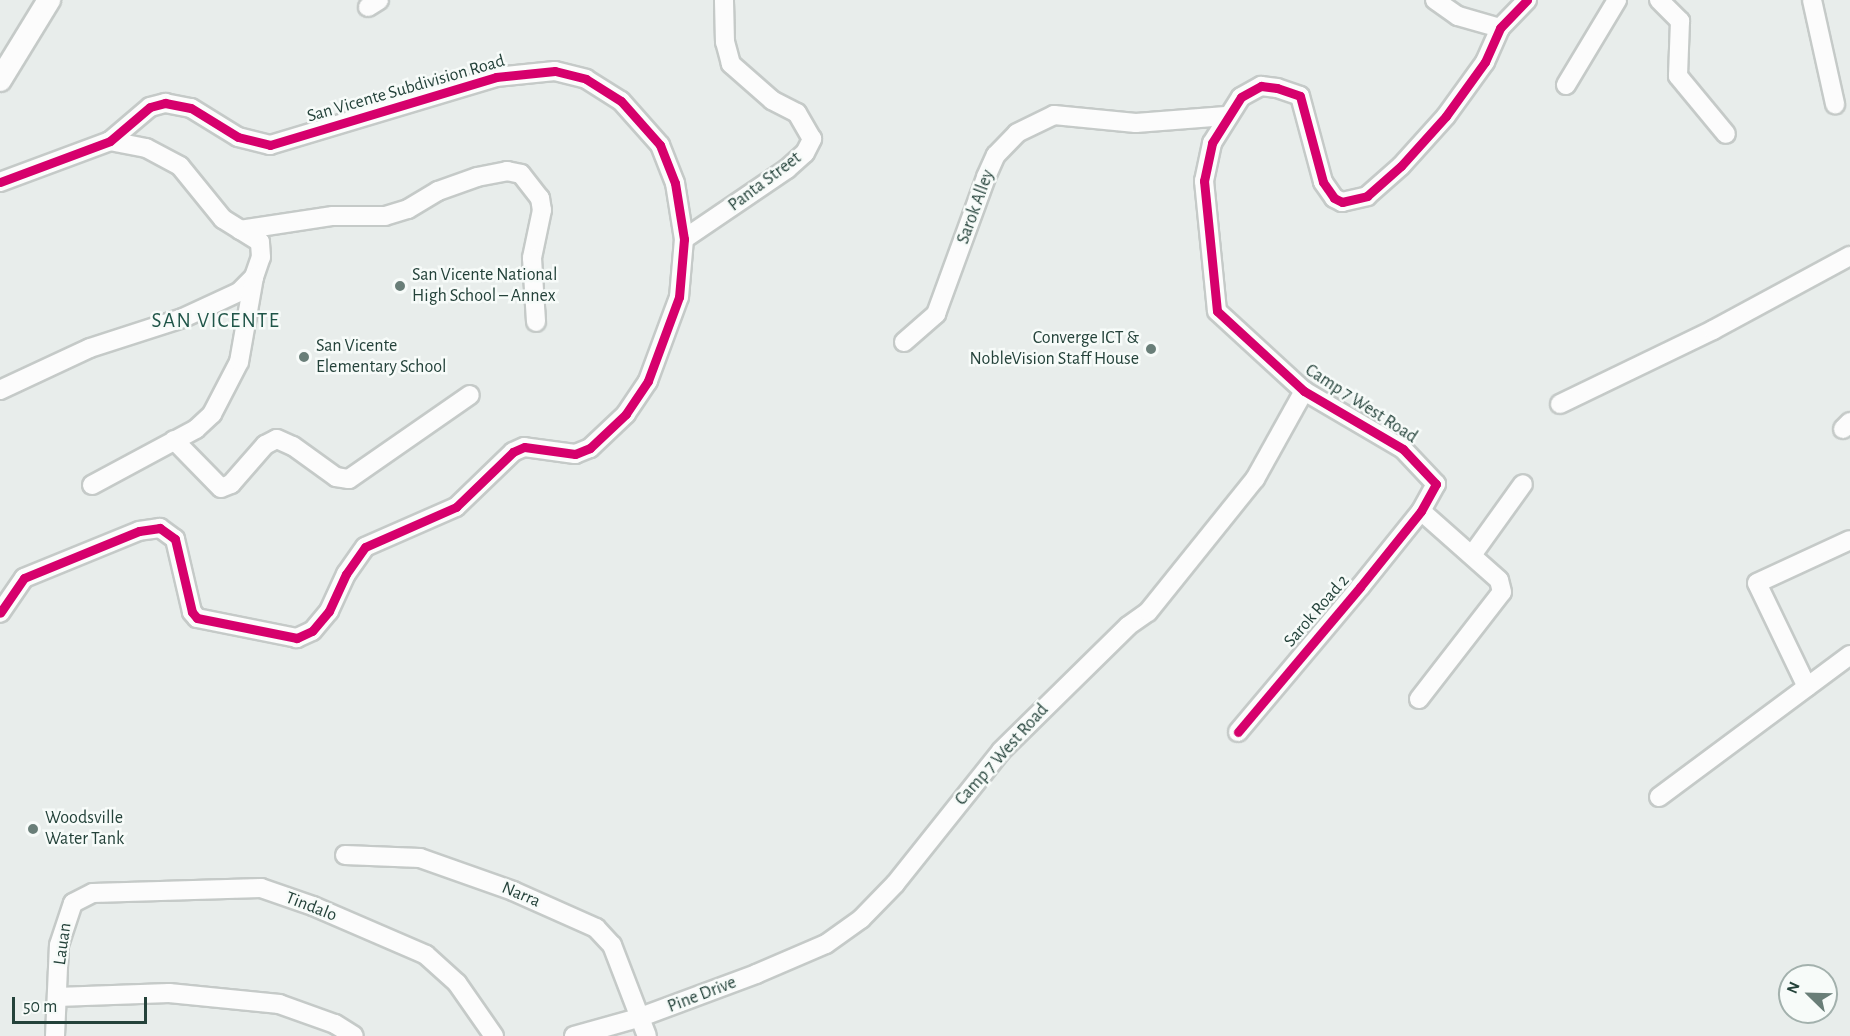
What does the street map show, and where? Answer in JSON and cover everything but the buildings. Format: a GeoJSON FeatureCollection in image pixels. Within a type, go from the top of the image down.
{"type":"FeatureCollection","features":[{"type":"Feature","properties":{"kind":"street"},"geometry":{"type":"LineString","coordinates":[[0,80],[49,0]]}},
{"type":"Feature","properties":{"kind":"street","name":"Panta Street"},"geometry":{"type":"LineString","coordinates":[[684,239],[787,169],[805,153],[812,139],[808,126],[797,113],[772,100],[731,64],[725,42],[724,0]]}},
{"type":"Feature","properties":{"kind":"street"},"geometry":{"type":"LineString","coordinates":[[1435,0],[1458,16],[1500,28]]}},
{"type":"Feature","properties":{"kind":"street","name":"Camp 7 West Road"},"geometry":{"type":"LineString","coordinates":[[1420,511],[1436,484],[1423,465],[1403,449],[1304,391],[1217,311],[1204,181],[1212,143],[1226,116],[1241,97],[1261,86],[1300,96],[1323,182],[1334,198],[1342,202],[1366,196],[1401,166],[1446,116],[1485,62],[1500,28],[1527,0]]}},
{"type":"Feature","properties":{"kind":"street"},"geometry":{"type":"LineString","coordinates":[[1566,85],[1617,0]]}},
{"type":"Feature","properties":{"kind":"street"},"geometry":{"type":"LineString","coordinates":[[1659,0],[1680,21],[1678,76],[1726,134]]}},
{"type":"Feature","properties":{"kind":"street"},"geometry":{"type":"LineString","coordinates":[[1812,0],[1835,104]]}},
{"type":"Feature","properties":{"kind":"street","name":"San Vicente Subdivision Road"},"geometry":{"type":"LineString","coordinates":[[0,182],[110,141],[150,106],[165,103],[191,108],[238,137],[270,145],[496,77],[555,71],[586,79],[621,101],[660,145],[675,183],[684,239],[679,297],[648,381],[626,414],[590,448],[575,454],[524,447],[513,452],[456,507],[365,548],[346,574],[329,610],[312,631],[297,638],[197,618],[192,612],[175,539],[160,528],[138,531],[24,578],[0,613]]}},
{"type":"Feature","properties":{"kind":"street","name":"Sarok Alley"},"geometry":{"type":"LineString","coordinates":[[904,342],[936,314],[986,177],[996,155],[1017,133],[1054,115],[1126,123],[1226,116]]}},
{"type":"Feature","properties":{"kind":"street"},"geometry":{"type":"LineString","coordinates":[[92,485],[196,429],[226,392],[239,362],[254,277],[261,257],[260,242],[223,219],[180,166],[146,148],[110,141]]}},
{"type":"Feature","properties":{"kind":"street"},"geometry":{"type":"LineString","coordinates":[[240,230],[333,216],[385,216],[477,177],[507,171],[521,174],[540,198],[542,210],[532,258],[536,322]]}},
{"type":"Feature","properties":{"kind":"street"},"geometry":{"type":"LineString","coordinates":[[1560,404],[1713,330],[1850,256]]}},
{"type":"Feature","properties":{"kind":"street"},"geometry":{"type":"LineString","coordinates":[[0,390],[90,348],[183,318],[239,292],[254,277]]}},
{"type":"Feature","properties":{"kind":"street","name":"Camp 7 West Road"},"geometry":{"type":"LineString","coordinates":[[826,944],[861,919],[895,884],[1001,751],[1128,626],[1148,612],[1255,479],[1304,391]]}},
{"type":"Feature","properties":{"kind":"street"},"geometry":{"type":"LineString","coordinates":[[174,440],[222,488],[231,484],[265,445],[277,439],[293,446],[331,474],[349,479],[470,395]]}},
{"type":"Feature","properties":{"kind":"street"},"geometry":{"type":"LineString","coordinates":[[1472,555],[1523,484]]}},
{"type":"Feature","properties":{"kind":"street"},"geometry":{"type":"LineString","coordinates":[[1419,699],[1502,592],[1498,580],[1420,511]]}},
{"type":"Feature","properties":{"kind":"street","name":"Sarok Road 2"},"geometry":{"type":"LineString","coordinates":[[1238,732],[1420,511]]}},
{"type":"Feature","properties":{"kind":"street"},"geometry":{"type":"LineString","coordinates":[[1807,687],[1757,583],[1850,540]]}},
{"type":"Feature","properties":{"kind":"street"},"geometry":{"type":"LineString","coordinates":[[1659,797],[1850,655]]}},
{"type":"Feature","properties":{"kind":"street","name":"Narra"},"geometry":{"type":"LineString","coordinates":[[345,855],[420,858],[513,891],[596,928],[612,945],[638,1018],[647,1036]]}},
{"type":"Feature","properties":{"kind":"street","name":"Tindalo"},"geometry":{"type":"LineString","coordinates":[[84,896],[261,888],[313,906],[426,955],[457,983],[494,1036]]}},
{"type":"Feature","properties":{"kind":"street","name":"Lauan"},"geometry":{"type":"LineString","coordinates":[[55,1036],[63,927],[73,903],[84,896]]}},
{"type":"Feature","properties":{"kind":"street","name":"Pine Drive"},"geometry":{"type":"LineString","coordinates":[[574,1036],[638,1018],[826,944]]}},
{"type":"Feature","properties":{"kind":"street"},"geometry":{"type":"LineString","coordinates":[[57,997],[169,993],[279,1004],[335,1024],[354,1036]]}},
{"type":"Feature","properties":{"kind":"cycle path"},"geometry":{"type":"LineString","coordinates":[[1238,732],[1421,511],[1436,484],[1403,449],[1304,391],[1217,311],[1204,181],[1212,143],[1241,97],[1261,86],[1277,88],[1300,96],[1323,182],[1334,198],[1342,202],[1367,196],[1401,166],[1446,116],[1485,62],[1500,28],[1527,0]]}},
{"type":"Feature","properties":{"kind":"cycle path"},"geometry":{"type":"LineString","coordinates":[[0,182],[110,141],[150,107],[165,103],[191,108],[238,137],[270,145],[496,77],[555,71],[586,79],[621,101],[660,145],[675,183],[684,239],[679,297],[648,381],[626,414],[590,448],[575,454],[524,447],[513,452],[456,507],[365,547],[346,574],[329,611],[312,631],[297,638],[197,618],[192,612],[175,539],[160,528],[139,531],[24,578],[0,613]]}},
{"type":"Feature","properties":{"kind":"place","name":"San Vicente National High School – Annex"},"geometry":{"type":"Point","coordinates":[400,286]}},
{"type":"Feature","properties":{"kind":"place","name":"Converge ICT & NobleVision Staff House"},"geometry":{"type":"Point","coordinates":[1151,349]}},
{"type":"Feature","properties":{"kind":"place","name":"San Vicente Elementary School"},"geometry":{"type":"Point","coordinates":[304,357]}},
{"type":"Feature","properties":{"kind":"place","name":"Woodsville Water Tank"},"geometry":{"type":"Point","coordinates":[33,829]}},
{"type":"Feature","properties":{"kind":"district","name":"SAN VICENTE"},"geometry":{"type":"Point","coordinates":[216,321]}}]}
